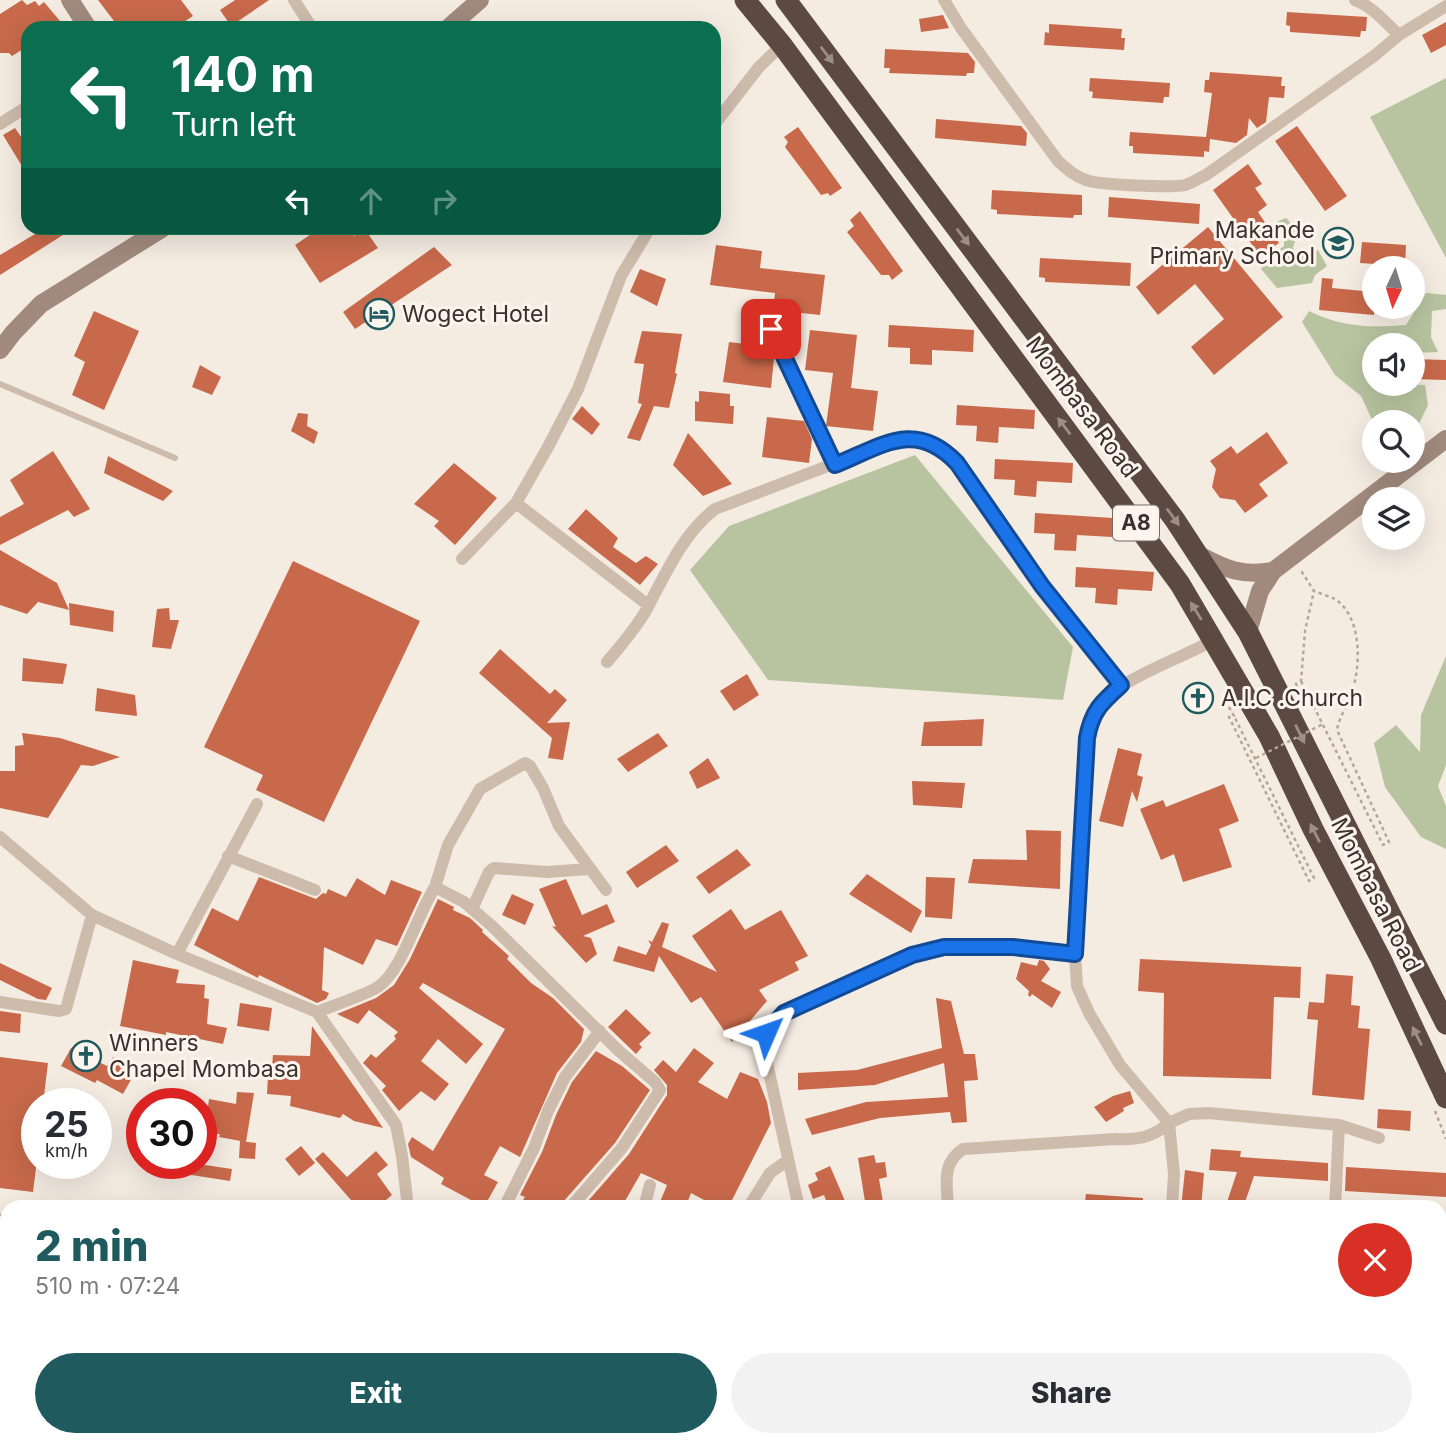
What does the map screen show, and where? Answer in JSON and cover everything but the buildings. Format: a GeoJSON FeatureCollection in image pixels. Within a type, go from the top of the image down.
{"type":"FeatureCollection","features":[{"type":"Feature","properties":{"kind":"highway","name":"Mombasa Road"},"geometry":{"type":"LineString","coordinates":[[745,0],[782,46],[1156,550],[1214,639],[1269,736],[1312,829],[1381,959],[1446,1098]]}},
{"type":"Feature","properties":{"kind":"highway","name":"Mombasa Road"},"geometry":{"type":"LineString","coordinates":[[786,0],[1199,555],[1248,632],[1446,1024]]}},
{"type":"Feature","properties":{"kind":"main road"},"geometry":{"type":"LineString","coordinates":[[71,0],[84,21]]}},
{"type":"Feature","properties":{"kind":"main road"},"geometry":{"type":"LineString","coordinates":[[457,21],[480,0]]}},
{"type":"Feature","properties":{"kind":"main road"},"geometry":{"type":"LineString","coordinates":[[0,350],[13,332],[41,304],[152,235]]}},
{"type":"Feature","properties":{"kind":"main road"},"geometry":{"type":"LineString","coordinates":[[1199,555],[1236,572],[1252,574],[1273,570],[1446,439]]}},
{"type":"Feature","properties":{"kind":"main road"},"geometry":{"type":"LineString","coordinates":[[1248,632],[1256,601],[1273,570]]}},
{"type":"Feature","properties":{"kind":"street"},"geometry":{"type":"LineString","coordinates":[[294,0],[308,21]]}},
{"type":"Feature","properties":{"kind":"street"},"geometry":{"type":"LineString","coordinates":[[944,0],[961,28],[1058,161],[1072,174],[1095,183],[1184,185],[1206,175],[1374,56],[1399,35],[1446,6]]}},
{"type":"Feature","properties":{"kind":"street"},"geometry":{"type":"LineString","coordinates":[[1355,0],[1371,8],[1377,17],[1399,35]]}},
{"type":"Feature","properties":{"kind":"street"},"geometry":{"type":"LineString","coordinates":[[721,116],[759,67],[782,46]]}},
{"type":"Feature","properties":{"kind":"street"},"geometry":{"type":"LineString","coordinates":[[0,124],[21,110]]}},
{"type":"Feature","properties":{"kind":"street"},"geometry":{"type":"LineString","coordinates":[[461,559],[516,503],[578,389],[621,276],[646,235]]}},
{"type":"Feature","properties":{"kind":"street"},"geometry":{"type":"LineString","coordinates":[[768,320],[788,369],[835,465]]}},
{"type":"Feature","properties":{"kind":"street"},"geometry":{"type":"LineString","coordinates":[[607,662],[631,633],[669,565],[715,509],[888,443],[908,438],[929,441],[944,449],[957,463],[1042,586],[1121,685]]}},
{"type":"Feature","properties":{"kind":"street"},"geometry":{"type":"LineString","coordinates":[[516,503],[648,605]]}},
{"type":"Feature","properties":{"kind":"street"},"geometry":{"type":"LineString","coordinates":[[1172,1200],[1174,1174],[1169,1123],[1120,1065],[1089,1013],[1077,986],[1075,954],[1087,738],[1090,720],[1099,706],[1121,685],[1214,639]]}},
{"type":"Feature","properties":{"kind":"street"},"geometry":{"type":"LineString","coordinates":[[317,1012],[382,983],[404,953],[435,887],[448,845],[480,789],[525,763],[530,766],[543,788],[559,826],[606,890]]}},
{"type":"Feature","properties":{"kind":"street"},"geometry":{"type":"LineString","coordinates":[[177,954],[257,804]]}},
{"type":"Feature","properties":{"kind":"street"},"geometry":{"type":"LineString","coordinates":[[0,837],[92,915],[177,954],[317,1012],[396,1125],[407,1200]]}},
{"type":"Feature","properties":{"kind":"street"},"geometry":{"type":"LineString","coordinates":[[228,856],[315,890]]}},
{"type":"Feature","properties":{"kind":"street"},"geometry":{"type":"LineString","coordinates":[[472,909],[489,872],[494,868],[547,872],[589,869]]}},
{"type":"Feature","properties":{"kind":"street"},"geometry":{"type":"LineString","coordinates":[[435,887],[472,909],[655,1082],[660,1090],[622,1148],[577,1200]]}},
{"type":"Feature","properties":{"kind":"street"},"geometry":{"type":"LineString","coordinates":[[0,1002],[60,1011],[66,1009],[92,915]]}},
{"type":"Feature","properties":{"kind":"street"},"geometry":{"type":"LineString","coordinates":[[797,1200],[763,1045],[766,1033],[784,1013],[912,955],[944,947],[1013,947],[1075,954]]}},
{"type":"Feature","properties":{"kind":"street"},"geometry":{"type":"LineString","coordinates":[[508,1200],[534,1149],[548,1111],[565,1077],[600,1031]]}},
{"type":"Feature","properties":{"kind":"street"},"geometry":{"type":"LineString","coordinates":[[948,1200],[948,1164],[953,1156],[963,1149],[1136,1140],[1189,1114],[1208,1113],[1339,1125],[1379,1138]]}},
{"type":"Feature","properties":{"kind":"street"},"geometry":{"type":"LineString","coordinates":[[1335,1200],[1339,1125]]}},
{"type":"Feature","properties":{"kind":"street"},"geometry":{"type":"LineString","coordinates":[[753,1200],[770,1173],[788,1160]]}},
{"type":"Feature","properties":{"kind":"street"},"geometry":{"type":"LineString","coordinates":[[645,1200],[650,1185]]}},
{"type":"Feature","properties":{"kind":"lane"},"geometry":{"type":"LineString","coordinates":[[0,384],[175,458]]}},
{"type":"Feature","properties":{"kind":"path"},"geometry":{"type":"LineString","coordinates":[[1292,558],[1314,592],[1335,599],[1349,614],[1355,628],[1357,673],[1351,696],[1336,730],[1389,842],[1383,845],[1301,681],[1305,631],[1314,592]]}},
{"type":"Feature","properties":{"kind":"path"},"geometry":{"type":"LineString","coordinates":[[1301,681],[1296,684],[1302,696]]}},
{"type":"Feature","properties":{"kind":"path"},"geometry":{"type":"LineString","coordinates":[[1228,704],[1256,758],[1314,878],[1309,881],[1229,717],[1234,716]]}},
{"type":"Feature","properties":{"kind":"path"},"geometry":{"type":"LineString","coordinates":[[1313,720],[1319,732]]}},
{"type":"Feature","properties":{"kind":"path"},"geometry":{"type":"LineString","coordinates":[[1256,758],[1323,724]]}},
{"type":"Feature","properties":{"kind":"green space"},"geometry":{"type":"Polygon","coordinates":[[[1446,78],[1446,258],[1370,117],[1446,78]]]}},
{"type":"Feature","properties":{"kind":"green space"},"geometry":{"type":"Polygon","coordinates":[[[1286,218],[1296,231],[1293,247],[1295,253],[1304,256],[1318,250],[1327,266],[1315,275],[1312,283],[1277,288],[1261,269],[1270,256],[1284,246],[1284,237],[1274,223],[1286,218]]]}},
{"type":"Feature","properties":{"kind":"green space"},"geometry":{"type":"Polygon","coordinates":[[[1425,295],[1446,295],[1446,309],[1432,311],[1431,337],[1438,352],[1425,352],[1425,333],[1362,333],[1362,396],[1425,396],[1425,385],[1428,405],[1425,411],[1368,410],[1361,396],[1335,375],[1302,322],[1309,311],[1356,325],[1406,325],[1410,319],[1425,319],[1425,295]]]}},
{"type":"Feature","properties":{"kind":"green space"},"geometry":{"type":"Polygon","coordinates":[[[915,455],[1073,647],[1063,700],[768,680],[690,570],[729,526],[915,455]]]}},
{"type":"Feature","properties":{"kind":"green space"},"geometry":{"type":"Polygon","coordinates":[[[1446,656],[1446,765],[1438,786],[1446,806],[1446,849],[1421,837],[1385,787],[1374,743],[1396,725],[1420,752],[1421,715],[1446,656]]]}},
{"type":"Feature","properties":{"kind":"place","name":"Makande Primary School"},"geometry":{"type":"Point","coordinates":[1338,243]}},
{"type":"Feature","properties":{"kind":"place","name":"Wogect Hotel"},"geometry":{"type":"Point","coordinates":[379,314]}},
{"type":"Feature","properties":{"kind":"place","name":"A.I.C .Church"},"geometry":{"type":"Point","coordinates":[1198,698]}},
{"type":"Feature","properties":{"kind":"place","name":"Winners Chapel Mombasa"},"geometry":{"type":"Point","coordinates":[86,1056]}},
{"type":"Feature","properties":{"kind":"route"},"geometry":{"type":"LineString","coordinates":[[766,1033],[784,1013],[912,955],[944,947],[1013,947],[1075,954],[1090,720],[1099,706],[1121,685],[1042,586],[957,463],[944,449],[929,441],[908,438],[888,443],[835,465],[771,329]]}}]}
